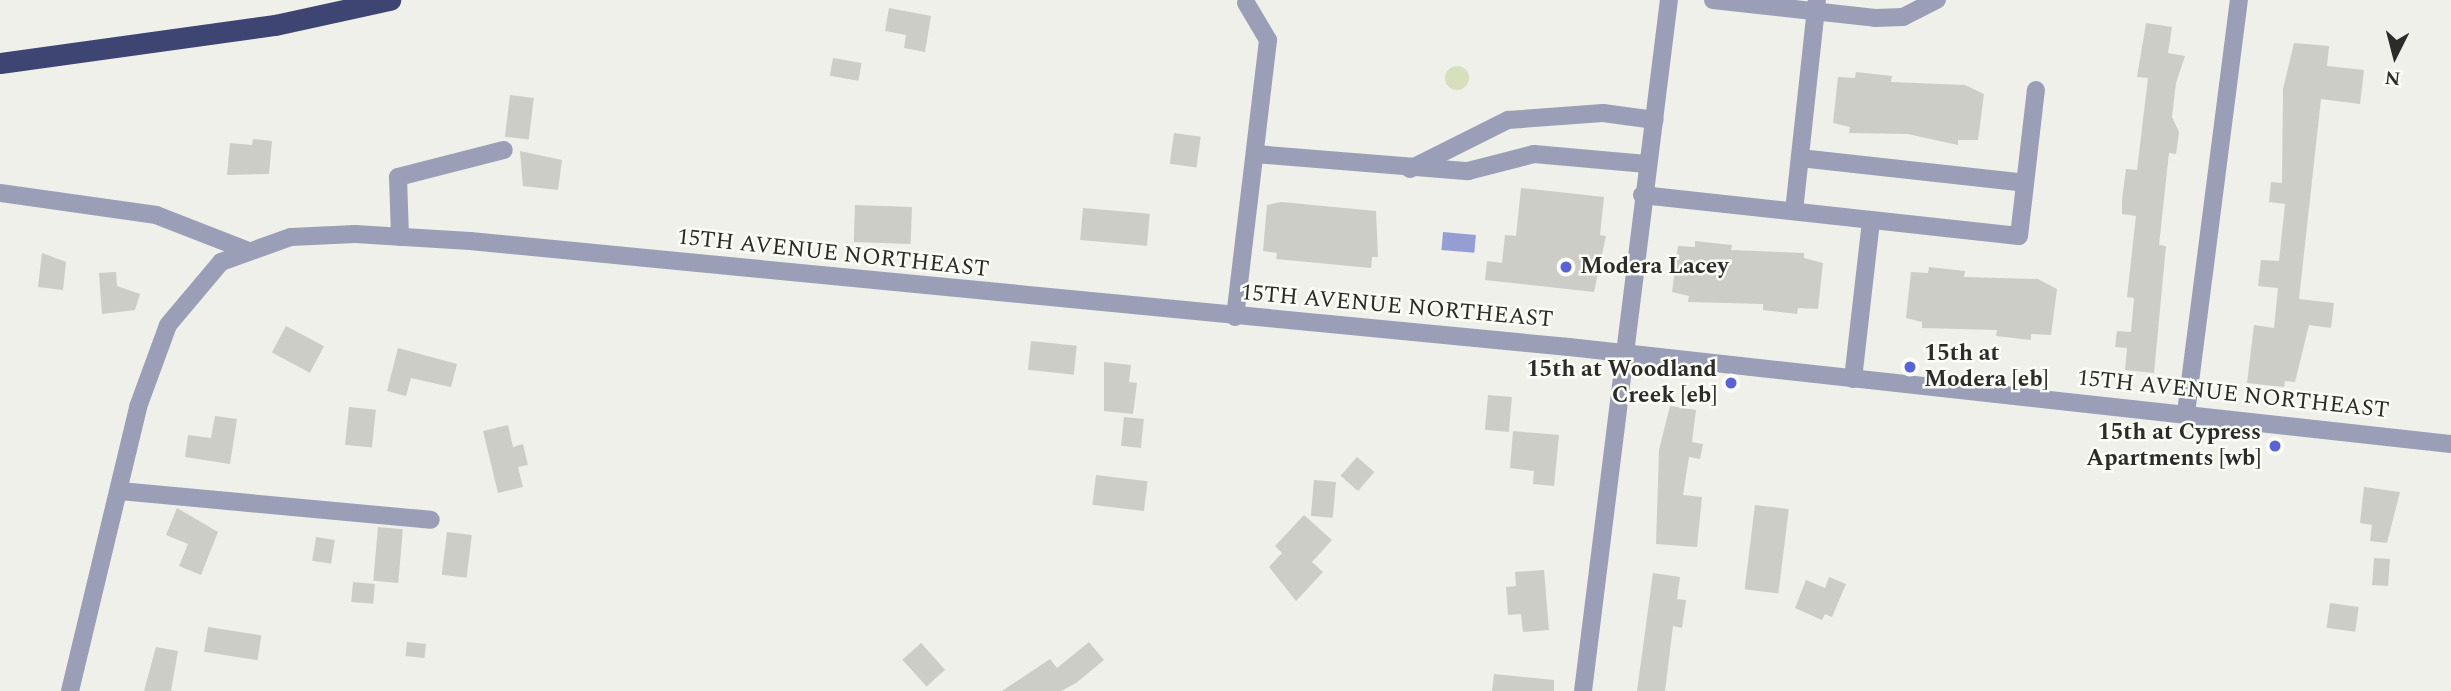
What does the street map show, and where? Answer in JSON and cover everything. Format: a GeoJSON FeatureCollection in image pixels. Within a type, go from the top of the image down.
{"type":"FeatureCollection","features":[{"type":"Feature","properties":{"kind":"highway"},"geometry":{"type":"LineString","coordinates":[[0,64],[275,25],[390,0]]}},
{"type":"Feature","properties":{"kind":"street"},"geometry":{"type":"LineString","coordinates":[[1583,691],[1621,354],[1655,120],[1669,0]]}},
{"type":"Feature","properties":{"kind":"street"},"geometry":{"type":"LineString","coordinates":[[1713,0],[1817,6],[1903,17],[1937,0]]}},
{"type":"Feature","properties":{"kind":"street"},"geometry":{"type":"LineString","coordinates":[[2186,413],[2239,0]]}},
{"type":"Feature","properties":{"kind":"street"},"geometry":{"type":"LineString","coordinates":[[1236,317],[1268,31],[1246,3]]}},
{"type":"Feature","properties":{"kind":"street"},"geometry":{"type":"LineString","coordinates":[[1794,211],[1817,6]]}},
{"type":"Feature","properties":{"kind":"street"},"geometry":{"type":"LineString","coordinates":[[1642,195],[2019,236],[2036,90]]}},
{"type":"Feature","properties":{"kind":"street"},"geometry":{"type":"LineString","coordinates":[[1410,169],[1508,120],[1602,113],[1655,120]]}},
{"type":"Feature","properties":{"kind":"street"},"geometry":{"type":"LineString","coordinates":[[400,237],[398,177],[504,150]]}},
{"type":"Feature","properties":{"kind":"street"},"geometry":{"type":"LineString","coordinates":[[1255,154],[1410,169],[1468,171],[1534,154],[1647,164]]}},
{"type":"Feature","properties":{"kind":"street"},"geometry":{"type":"LineString","coordinates":[[1800,158],[2025,183]]}},
{"type":"Feature","properties":{"kind":"street"},"geometry":{"type":"LineString","coordinates":[[0,193],[156,215],[246,250]]}},
{"type":"Feature","properties":{"kind":"street"},"geometry":{"type":"LineString","coordinates":[[1853,379],[1871,220]]}},
{"type":"Feature","properties":{"kind":"street","name":"15TH AVENUE NORTHEAST"},"geometry":{"type":"LineString","coordinates":[[246,250],[338,234],[400,237],[1621,354],[2186,413],[2451,444]]}},
{"type":"Feature","properties":{"kind":"street"},"geometry":{"type":"LineString","coordinates":[[70,691],[138,407],[168,325],[212,270],[246,250]]}},
{"type":"Feature","properties":{"kind":"street"},"geometry":{"type":"LineString","coordinates":[[120,491],[431,520]]}},
{"type":"Feature","properties":{"kind":"green space"},"geometry":{"type":"Polygon","coordinates":[[[1457,66],[1466,69],[1469,78],[1466,87],[1457,90],[1448,87],[1445,78],[1448,69],[1457,66]]]}},
{"type":"Feature","properties":{"kind":"water"},"geometry":{"type":"Polygon","coordinates":[[[1443,232],[1476,235],[1474,253],[1441,250],[1443,232]]]}},
{"type":"Feature","properties":{"kind":"building"},"geometry":{"type":"Polygon","coordinates":[[[889,8],[931,16],[925,52],[904,48],[906,35],[885,31],[889,8]]]}},
{"type":"Feature","properties":{"kind":"building"},"geometry":{"type":"Polygon","coordinates":[[[2146,23],[2172,27],[2168,53],[2185,56],[2176,83],[2172,117],[2179,132],[2176,154],[2169,153],[2159,245],[2166,246],[2154,373],[2125,370],[2127,348],[2115,347],[2117,331],[2131,332],[2134,298],[2127,297],[2136,216],[2122,214],[2122,200],[2126,169],[2137,170],[2148,78],[2137,77],[2146,23]]]}},
{"type":"Feature","properties":{"kind":"building"},"geometry":{"type":"Polygon","coordinates":[[[2294,43],[2329,46],[2327,66],[2364,70],[2360,104],[2321,99],[2299,299],[2334,303],[2331,328],[2309,325],[2295,382],[2285,381],[2284,387],[2247,383],[2254,325],[2274,328],[2278,288],[2258,286],[2261,260],[2279,261],[2285,204],[2269,202],[2271,182],[2282,183],[2283,89],[2294,43]]]}},
{"type":"Feature","properties":{"kind":"building"},"geometry":{"type":"Polygon","coordinates":[[[833,58],[862,63],[858,81],[830,76],[833,58]]]}},
{"type":"Feature","properties":{"kind":"building"},"geometry":{"type":"Polygon","coordinates":[[[1856,72],[1892,76],[1891,82],[1965,85],[1984,94],[1978,140],[1958,140],[1958,145],[1908,134],[1849,133],[1850,127],[1833,123],[1838,77],[1855,78],[1856,72]]]}},
{"type":"Feature","properties":{"kind":"building"},"geometry":{"type":"Polygon","coordinates":[[[510,95],[534,98],[529,140],[505,137],[510,95]]]}},
{"type":"Feature","properties":{"kind":"building"},"geometry":{"type":"Polygon","coordinates":[[[1174,133],[1201,137],[1196,167],[1170,164],[1174,133]]]}},
{"type":"Feature","properties":{"kind":"building"},"geometry":{"type":"Polygon","coordinates":[[[253,139],[272,141],[269,174],[227,175],[230,143],[252,145],[253,139]]]}},
{"type":"Feature","properties":{"kind":"building"},"geometry":{"type":"Polygon","coordinates":[[[520,151],[562,160],[558,190],[523,186],[520,151]]]}},
{"type":"Feature","properties":{"kind":"building"},"geometry":{"type":"Polygon","coordinates":[[[1521,188],[1604,197],[1600,235],[1606,236],[1594,292],[1485,280],[1487,261],[1502,263],[1505,235],[1516,236],[1521,188]]]}},
{"type":"Feature","properties":{"kind":"building"},"geometry":{"type":"Polygon","coordinates":[[[1281,202],[1376,211],[1378,257],[1372,257],[1371,268],[1276,259],[1277,253],[1263,251],[1267,205],[1281,202]]]}},
{"type":"Feature","properties":{"kind":"building"},"geometry":{"type":"Polygon","coordinates":[[[855,205],[912,207],[911,244],[854,242],[855,205]]]}},
{"type":"Feature","properties":{"kind":"building"},"geometry":{"type":"Polygon","coordinates":[[[1083,208],[1150,214],[1147,246],[1080,240],[1083,208]]]}},
{"type":"Feature","properties":{"kind":"building"},"geometry":{"type":"Polygon","coordinates":[[[1695,241],[1732,245],[1731,250],[1804,253],[1804,258],[1823,263],[1818,309],[1798,308],[1797,314],[1763,310],[1763,304],[1688,302],[1689,296],[1672,292],[1678,246],[1695,247],[1695,241]]]}},
{"type":"Feature","properties":{"kind":"building"},"geometry":{"type":"Polygon","coordinates":[[[42,253],[66,262],[63,290],[38,287],[42,253]]]}},
{"type":"Feature","properties":{"kind":"building"},"geometry":{"type":"Polygon","coordinates":[[[1929,267],[1965,271],[1964,277],[2038,279],[2057,289],[2051,335],[2031,334],[2031,340],[1996,336],[1997,330],[1922,328],[1922,322],[1906,318],[1911,272],[1928,273],[1929,267]]]}},
{"type":"Feature","properties":{"kind":"building"},"geometry":{"type":"Polygon","coordinates":[[[116,272],[117,286],[140,294],[135,310],[102,314],[99,273],[116,272]]]}},
{"type":"Feature","properties":{"kind":"building"},"geometry":{"type":"Polygon","coordinates":[[[286,326],[324,346],[310,373],[272,352],[286,326]]]}},
{"type":"Feature","properties":{"kind":"building"},"geometry":{"type":"Polygon","coordinates":[[[1031,341],[1077,346],[1074,375],[1028,370],[1031,341]]]}},
{"type":"Feature","properties":{"kind":"building"},"geometry":{"type":"Polygon","coordinates":[[[398,348],[457,364],[451,387],[411,378],[406,396],[387,391],[398,348]]]}},
{"type":"Feature","properties":{"kind":"building"},"geometry":{"type":"Polygon","coordinates":[[[1104,362],[1131,365],[1129,382],[1137,383],[1133,414],[1104,411],[1104,362]]]}},
{"type":"Feature","properties":{"kind":"building"},"geometry":{"type":"Polygon","coordinates":[[[1488,395],[1512,397],[1509,432],[1485,430],[1488,395]]]}},
{"type":"Feature","properties":{"kind":"building"},"geometry":{"type":"Polygon","coordinates":[[[1670,406],[1696,410],[1692,442],[1703,444],[1700,459],[1689,457],[1683,495],[1702,497],[1697,547],[1656,544],[1659,450],[1670,406]]]}},
{"type":"Feature","properties":{"kind":"building"},"geometry":{"type":"Polygon","coordinates":[[[349,407],[376,410],[372,448],[345,445],[349,407]]]}},
{"type":"Feature","properties":{"kind":"building"},"geometry":{"type":"Polygon","coordinates":[[[215,416],[237,419],[230,464],[185,457],[188,435],[211,438],[215,416]]]}},
{"type":"Feature","properties":{"kind":"building"},"geometry":{"type":"Polygon","coordinates":[[[1124,417],[1144,419],[1141,448],[1121,446],[1124,417]]]}},
{"type":"Feature","properties":{"kind":"building"},"geometry":{"type":"Polygon","coordinates":[[[508,425],[513,447],[523,444],[528,465],[518,467],[523,487],[498,493],[483,431],[508,425]]]}},
{"type":"Feature","properties":{"kind":"building"},"geometry":{"type":"Polygon","coordinates":[[[1513,431],[1559,435],[1554,486],[1533,484],[1534,471],[1510,468],[1513,431]]]}},
{"type":"Feature","properties":{"kind":"building"},"geometry":{"type":"Polygon","coordinates":[[[1357,457],[1374,472],[1358,491],[1341,476],[1357,457]]]}},
{"type":"Feature","properties":{"kind":"building"},"geometry":{"type":"Polygon","coordinates":[[[1096,475],[1148,481],[1144,511],[1092,505],[1096,475]]]}},
{"type":"Feature","properties":{"kind":"building"},"geometry":{"type":"Polygon","coordinates":[[[1314,480],[1336,482],[1333,518],[1311,516],[1314,480]]]}},
{"type":"Feature","properties":{"kind":"building"},"geometry":{"type":"Polygon","coordinates":[[[2364,487],[2400,492],[2387,543],[2370,541],[2372,525],[2360,523],[2364,487]]]}},
{"type":"Feature","properties":{"kind":"building"},"geometry":{"type":"Polygon","coordinates":[[[1755,505],[1789,509],[1778,594],[1745,589],[1755,505]]]}},
{"type":"Feature","properties":{"kind":"building"},"geometry":{"type":"Polygon","coordinates":[[[177,508],[218,532],[201,575],[179,566],[188,544],[166,535],[177,508]]]}},
{"type":"Feature","properties":{"kind":"building"},"geometry":{"type":"Polygon","coordinates":[[[1304,515],[1332,540],[1312,562],[1323,572],[1296,601],[1269,567],[1282,553],[1275,546],[1304,515]]]}},
{"type":"Feature","properties":{"kind":"building"},"geometry":{"type":"Polygon","coordinates":[[[378,527],[403,529],[398,583],[373,581],[378,527]]]}},
{"type":"Feature","properties":{"kind":"building"},"geometry":{"type":"Polygon","coordinates":[[[447,532],[472,535],[467,578],[442,575],[447,532]]]}},
{"type":"Feature","properties":{"kind":"building"},"geometry":{"type":"Polygon","coordinates":[[[316,537],[335,540],[331,564],[312,561],[316,537]]]}},
{"type":"Feature","properties":{"kind":"building"},"geometry":{"type":"Polygon","coordinates":[[[2374,558],[2390,559],[2388,586],[2372,585],[2374,558]]]}},
{"type":"Feature","properties":{"kind":"building"},"geometry":{"type":"Polygon","coordinates":[[[1544,570],[1549,630],[1523,632],[1521,614],[1508,615],[1506,587],[1516,586],[1515,572],[1544,570]]]}},
{"type":"Feature","properties":{"kind":"building"},"geometry":{"type":"Polygon","coordinates":[[[1653,573],[1680,577],[1677,599],[1686,600],[1682,628],[1673,626],[1665,691],[1637,691],[1653,573]]]}},
{"type":"Feature","properties":{"kind":"building"},"geometry":{"type":"Polygon","coordinates":[[[1829,577],[1846,584],[1832,617],[1825,614],[1822,620],[1795,608],[1806,580],[1825,588],[1829,577]]]}},
{"type":"Feature","properties":{"kind":"building"},"geometry":{"type":"Polygon","coordinates":[[[353,582],[375,584],[373,604],[351,602],[353,582]]]}},
{"type":"Feature","properties":{"kind":"building"},"geometry":{"type":"Polygon","coordinates":[[[2330,603],[2359,607],[2355,632],[2327,628],[2330,603]]]}},
{"type":"Feature","properties":{"kind":"building"},"geometry":{"type":"Polygon","coordinates":[[[208,627],[261,635],[257,660],[204,652],[208,627]]]}},
{"type":"Feature","properties":{"kind":"building"},"geometry":{"type":"Polygon","coordinates":[[[407,642],[426,644],[424,658],[406,656],[407,642]]]}},
{"type":"Feature","properties":{"kind":"building"},"geometry":{"type":"Polygon","coordinates":[[[1089,642],[1104,660],[1076,683],[1061,691],[1002,691],[1050,659],[1057,668],[1089,642]]]}},
{"type":"Feature","properties":{"kind":"building"},"geometry":{"type":"Polygon","coordinates":[[[921,643],[945,670],[927,686],[902,660],[921,643]]]}},
{"type":"Feature","properties":{"kind":"building"},"geometry":{"type":"Polygon","coordinates":[[[156,647],[178,651],[171,691],[144,691],[156,647]]]}},
{"type":"Feature","properties":{"kind":"building"},"geometry":{"type":"Polygon","coordinates":[[[1494,674],[1554,680],[1554,691],[1492,691],[1494,674]]]}},
{"type":"Feature","properties":{"kind":"place","name":"Modera Lacey"},"geometry":{"type":"Point","coordinates":[1566,267]}},
{"type":"Feature","properties":{"kind":"place","name":"15th at Modera [eb]"},"geometry":{"type":"Point","coordinates":[1910,367]}},
{"type":"Feature","properties":{"kind":"place","name":"15th at Woodland Creek [eb]"},"geometry":{"type":"Point","coordinates":[1731,383]}},
{"type":"Feature","properties":{"kind":"place","name":"15th at Cypress Apartments [wb]"},"geometry":{"type":"Point","coordinates":[2275,446]}}]}
